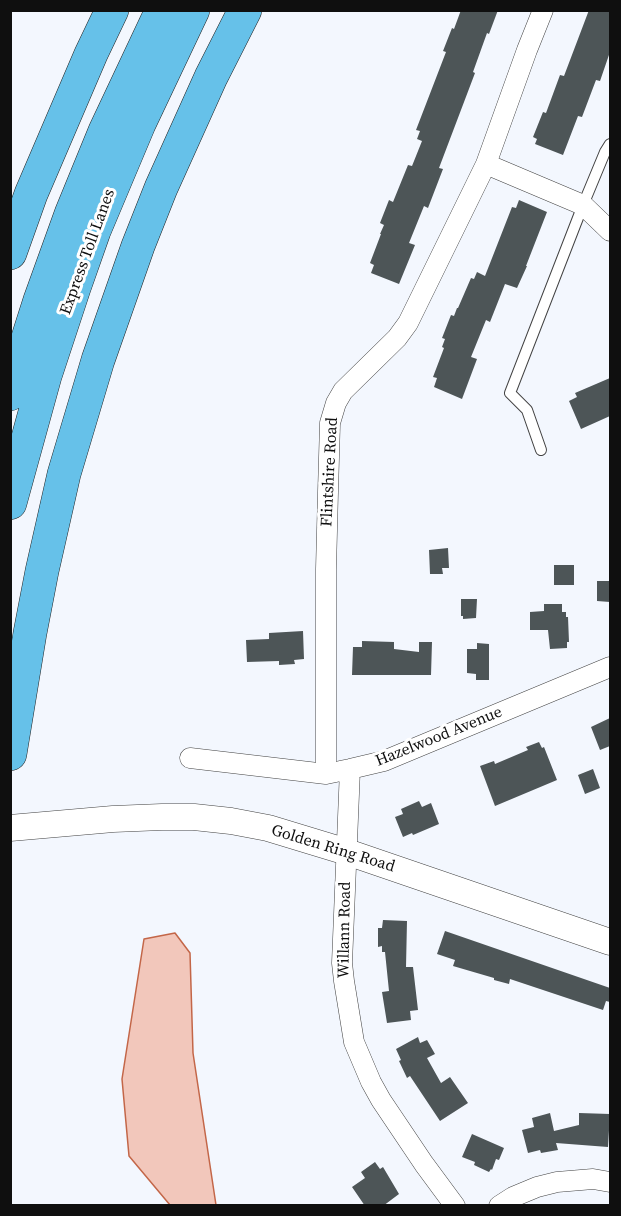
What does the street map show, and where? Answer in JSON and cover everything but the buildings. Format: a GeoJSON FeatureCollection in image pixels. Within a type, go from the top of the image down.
{"type":"FeatureCollection","features":[{"type":"Feature","properties":{"kind":"highway"},"geometry":{"type":"LineString","coordinates":[[10,253],[31,194],[112,10]]}},
{"type":"Feature","properties":{"kind":"highway","name":"Express Toll Lanes"},"geometry":{"type":"LineString","coordinates":[[10,394],[71,214],[105,131],[162,10]]}},
{"type":"Feature","properties":{"kind":"highway","name":"Express Toll Lanes"},"geometry":{"type":"LineString","coordinates":[[10,503],[48,366],[94,231],[139,124],[193,10]]}},
{"type":"Feature","properties":{"kind":"highway"},"geometry":{"type":"LineString","coordinates":[[10,754],[42,571],[64,474],[98,360],[138,246],[165,179],[211,77],[245,10]]}},
{"type":"Feature","properties":{"kind":"street","name":"Flintshire Road"},"geometry":{"type":"LineString","coordinates":[[326,774],[326,547],[330,423],[336,403],[343,391],[397,338],[408,323],[486,164],[526,50],[543,10]]}},
{"type":"Feature","properties":{"kind":"street"},"geometry":{"type":"LineString","coordinates":[[486,164],[583,205],[610,231]]}},
{"type":"Feature","properties":{"kind":"street","name":"Hazelwood Avenue"},"geometry":{"type":"LineString","coordinates":[[190,758],[326,774],[350,769],[384,761],[610,667]]}},
{"type":"Feature","properties":{"kind":"street","name":"Willann Road"},"geometry":{"type":"LineString","coordinates":[[350,769],[342,963],[354,1042],[381,1100],[455,1206]]}},
{"type":"Feature","properties":{"kind":"street","name":"Golden Ring Road"},"geometry":{"type":"LineString","coordinates":[[10,828],[113,819],[194,817],[268,828],[347,852],[610,942]]}},
{"type":"Feature","properties":{"kind":"street"},"geometry":{"type":"LineString","coordinates":[[499,1206],[537,1187],[557,1182],[593,1179],[610,1182]]}},
{"type":"Feature","properties":{"kind":"lane"},"geometry":{"type":"LineString","coordinates":[[541,450],[527,410],[510,393],[583,205],[609,152]]}},
{"type":"Feature","properties":{"kind":"shaded area"},"geometry":{"type":"Polygon","coordinates":[[[175,933],[190,953],[193,1053],[216,1205],[170,1205],[129,1156],[122,1079],[144,939],[175,933]]]}}]}
